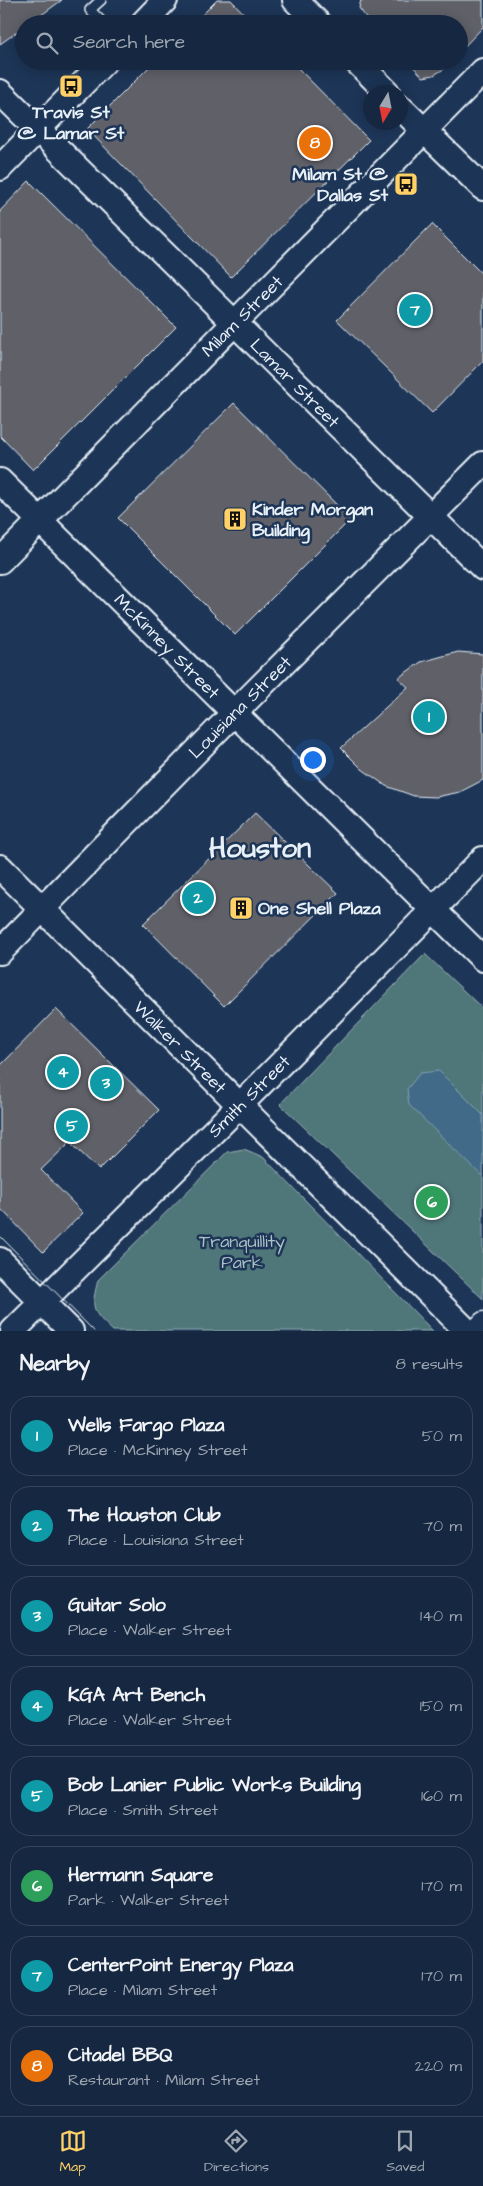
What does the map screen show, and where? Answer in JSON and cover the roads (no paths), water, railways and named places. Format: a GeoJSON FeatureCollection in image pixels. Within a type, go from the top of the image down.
{"type":"FeatureCollection","features":[{"type":"Feature","properties":{"kind":"main road"},"geometry":{"type":"LineString","coordinates":[[295,0],[310,15]]}},
{"type":"Feature","properties":{"kind":"main road"},"geometry":{"type":"LineString","coordinates":[[0,168],[96,70]]}},
{"type":"Feature","properties":{"kind":"main road"},"geometry":{"type":"LineString","coordinates":[[365,70],[380,85]]}},
{"type":"Feature","properties":{"kind":"main road","name":"Milam Street"},"geometry":{"type":"LineString","coordinates":[[0,561],[483,71]]}},
{"type":"Feature","properties":{"kind":"main road","name":"Lamar Street"},"geometry":{"type":"LineString","coordinates":[[0,92],[483,568]]}},
{"type":"Feature","properties":{"kind":"main road"},"geometry":{"type":"LineString","coordinates":[[408,114],[483,188]]}},
{"type":"Feature","properties":{"kind":"main road","name":"Louisiana Street"},"geometry":{"type":"LineString","coordinates":[[0,952],[234,713],[483,464]]}},
{"type":"Feature","properties":{"kind":"main road","name":"McKinney Street"},"geometry":{"type":"LineString","coordinates":[[0,482],[483,959]]}},
{"type":"Feature","properties":{"kind":"main road","name":"Smith Street"},"geometry":{"type":"LineString","coordinates":[[13,1331],[483,859]]}},
{"type":"Feature","properties":{"kind":"main road","name":"Walker Street"},"geometry":{"type":"LineString","coordinates":[[0,867],[467,1331]]}},
{"type":"Feature","properties":{"kind":"main road"},"geometry":{"type":"LineString","coordinates":[[0,1260],[71,1331]]}},
{"type":"Feature","properties":{"kind":"street"},"geometry":{"type":"LineString","coordinates":[[473,1331],[483,1321]]}},
{"type":"Feature","properties":{"kind":"lane"},"geometry":{"type":"LineString","coordinates":[[95,15],[90,10],[101,0]]}},
{"type":"Feature","properties":{"kind":"water"},"geometry":{"type":"Polygon","coordinates":[[[439,1071],[483,1115],[483,1177],[409,1105],[407,1089],[420,1073],[439,1071]]]}},
{"type":"Feature","properties":{"kind":"tram line"},"geometry":{"type":"LineString","coordinates":[[0,1236],[94,1331]]}},
{"type":"Feature","properties":{"kind":"place","name":"Travis St @ Lamar St"},"geometry":{"type":"Point","coordinates":[71,86]}},
{"type":"Feature","properties":{"kind":"place","name":"Citadel BBQ"},"geometry":{"type":"Point","coordinates":[315,143]}},
{"type":"Feature","properties":{"kind":"place","name":"Milam St @ Dallas St"},"geometry":{"type":"Point","coordinates":[406,184]}},
{"type":"Feature","properties":{"kind":"place","name":"CenterPoint Energy Plaza"},"geometry":{"type":"Point","coordinates":[415,310]}},
{"type":"Feature","properties":{"kind":"place","name":"Kinder Morgan Building"},"geometry":{"type":"Point","coordinates":[235,519]}},
{"type":"Feature","properties":{"kind":"place","name":"Wells Fargo Plaza"},"geometry":{"type":"Point","coordinates":[429,717]}},
{"type":"Feature","properties":{"kind":"place","name":"The Houston Club"},"geometry":{"type":"Point","coordinates":[198,898]}},
{"type":"Feature","properties":{"kind":"place","name":"One Shell Plaza"},"geometry":{"type":"Point","coordinates":[241,908]}},
{"type":"Feature","properties":{"kind":"place","name":"KGA Art Bench"},"geometry":{"type":"Point","coordinates":[63,1072]}},
{"type":"Feature","properties":{"kind":"place","name":"Guitar Solo"},"geometry":{"type":"Point","coordinates":[106,1083]}},
{"type":"Feature","properties":{"kind":"place","name":"Bob Lanier Public Works Building"},"geometry":{"type":"Point","coordinates":[72,1126]}},
{"type":"Feature","properties":{"kind":"place","name":"Hermann Square"},"geometry":{"type":"Point","coordinates":[432,1202]}},
{"type":"Feature","properties":{"kind":"district","name":"Houston"},"geometry":{"type":"Point","coordinates":[260,847]}},
{"type":"Feature","properties":{"kind":"park label","name":"Tranquillity Park"},"geometry":{"type":"Point","coordinates":[242,1251]}}]}
